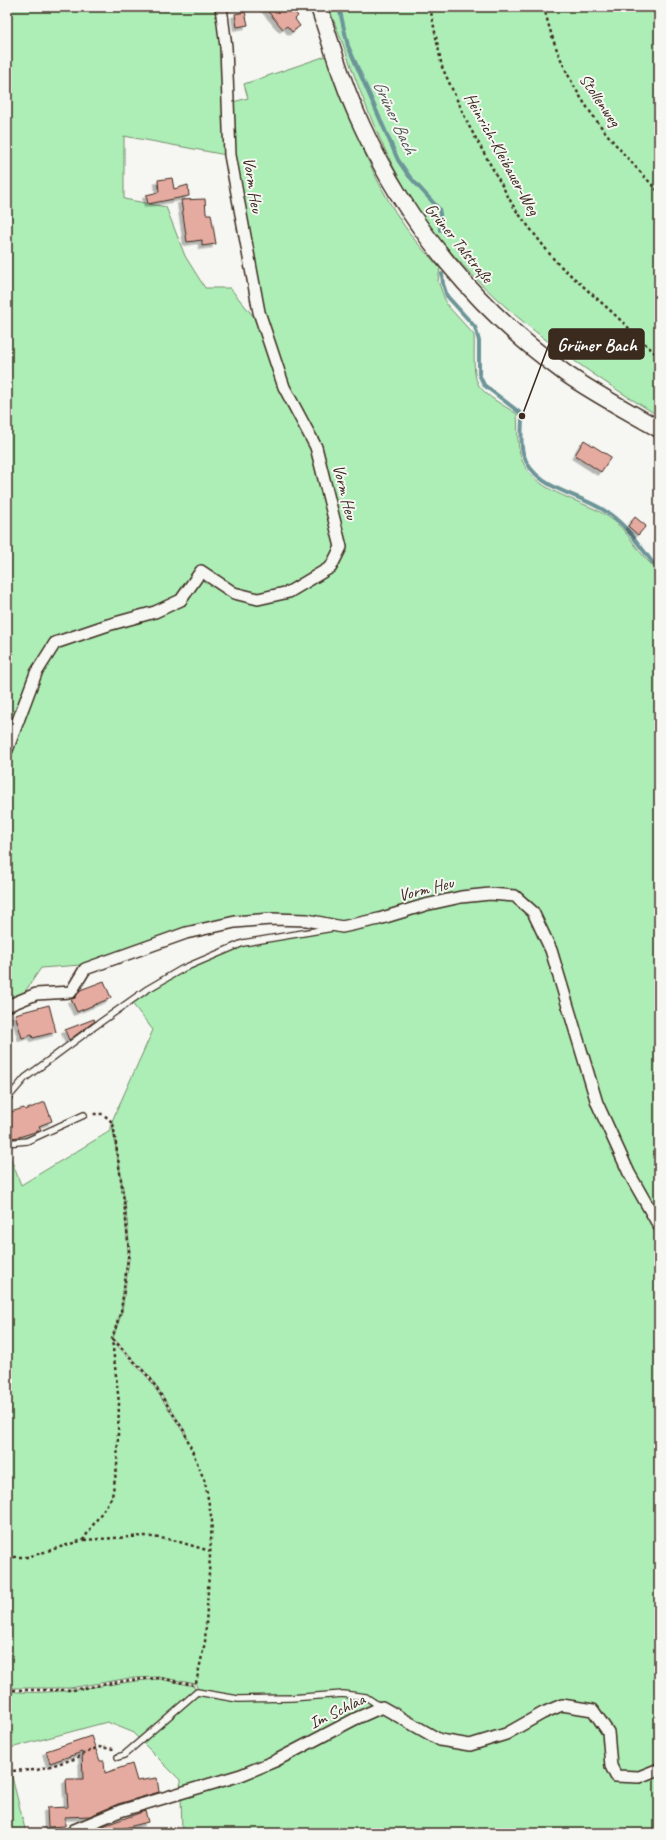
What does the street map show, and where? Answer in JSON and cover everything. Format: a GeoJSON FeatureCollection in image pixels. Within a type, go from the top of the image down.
{"type":"FeatureCollection","features":[{"type":"Feature","properties":{"kind":"main road","name":"Grüner Talstraße"},"geometry":{"type":"LineString","coordinates":[[319,7],[350,98],[372,147],[399,197],[440,253],[474,293],[531,348],[567,374],[659,429]]}},
{"type":"Feature","properties":{"kind":"street","name":"Vorm Heu"},"geometry":{"type":"LineString","coordinates":[[7,750],[36,672],[55,643],[108,625],[155,612],[181,600],[201,571],[234,593],[258,600],[289,592],[331,567],[341,547],[316,447],[284,387],[260,312],[230,155],[226,47],[221,7]]}},
{"type":"Feature","properties":{"kind":"street","name":"Vorm Heu"},"geometry":{"type":"LineString","coordinates":[[7,1006],[36,994],[71,992],[85,969],[186,933],[235,922],[271,919],[306,920],[342,927],[379,919],[425,905],[461,897],[490,894],[515,896],[533,912],[551,950],[597,1103],[629,1173],[659,1226]]}},
{"type":"Feature","properties":{"kind":"street","name":"Im Schlaa"},"geometry":{"type":"LineString","coordinates":[[74,1830],[120,1811],[241,1775],[274,1761],[355,1719],[382,1707],[440,1740],[470,1745],[506,1734],[543,1713],[562,1705],[593,1710],[608,1732],[611,1766],[616,1776],[639,1777],[659,1769]]}},
{"type":"Feature","properties":{"kind":"lane"},"geometry":{"type":"LineString","coordinates":[[7,1099],[25,1078],[90,1029],[146,990],[182,969],[243,943],[342,927]]}},
{"type":"Feature","properties":{"kind":"lane"},"geometry":{"type":"LineString","coordinates":[[7,1143],[27,1141],[84,1115]]}},
{"type":"Feature","properties":{"kind":"lane"},"geometry":{"type":"LineString","coordinates":[[118,1757],[124,1755],[197,1692],[238,1699],[291,1698],[343,1694],[366,1697],[382,1707]]}},
{"type":"Feature","properties":{"kind":"path","name":"Heinrich-Kleibauer-Weg"},"geometry":{"type":"LineString","coordinates":[[430,7],[442,67],[469,126],[515,209],[556,262],[613,313],[659,358]]}},
{"type":"Feature","properties":{"kind":"path","name":"Stollenweg"},"geometry":{"type":"LineString","coordinates":[[544,7],[553,40],[565,69],[586,104],[622,152],[659,192]]}},
{"type":"Feature","properties":{"kind":"path"},"geometry":{"type":"LineString","coordinates":[[83,1540],[112,1497],[117,1466],[119,1403],[112,1338],[121,1311],[129,1251],[124,1201],[113,1123],[103,1114],[84,1115]]}},
{"type":"Feature","properties":{"kind":"path"},"geometry":{"type":"LineString","coordinates":[[7,1690],[73,1690],[130,1680],[160,1678],[195,1686],[204,1642],[212,1521],[204,1482],[184,1431],[150,1378],[112,1338]]}},
{"type":"Feature","properties":{"kind":"path"},"geometry":{"type":"LineString","coordinates":[[7,1557],[28,1557],[83,1540],[144,1536],[172,1540],[210,1551]]}},
{"type":"Feature","properties":{"kind":"path"},"geometry":{"type":"LineString","coordinates":[[7,1771],[37,1770],[74,1759],[98,1747],[120,1750],[124,1755]]}},
{"type":"Feature","properties":{"kind":"green space"},"geometry":{"type":"Polygon","coordinates":[[[7,7],[216,7],[220,35],[226,155],[124,136],[124,199],[166,207],[185,256],[205,288],[230,288],[254,317],[281,391],[312,448],[337,546],[328,564],[310,572],[283,589],[259,596],[237,590],[199,566],[179,597],[153,609],[51,640],[7,742],[7,7]]]}},
{"type":"Feature","properties":{"kind":"green space"},"geometry":{"type":"Polygon","coordinates":[[[329,7],[659,7],[659,416],[576,362],[522,321],[473,276],[429,226],[415,205],[390,161],[360,91],[329,7]]]}},
{"type":"Feature","properties":{"kind":"green space"},"geometry":{"type":"Polygon","coordinates":[[[326,56],[352,123],[383,190],[412,236],[440,268],[438,281],[447,305],[474,335],[474,367],[478,384],[481,389],[491,397],[517,414],[519,449],[525,467],[544,486],[595,509],[615,521],[628,535],[645,558],[659,571],[659,1220],[599,1103],[553,949],[515,896],[490,893],[341,925],[236,920],[83,968],[81,965],[41,968],[20,999],[7,1003],[7,757],[38,674],[58,645],[154,615],[201,578],[233,596],[291,596],[345,547],[333,495],[287,386],[259,299],[234,156],[233,102],[248,98],[244,84],[326,56]]]}},
{"type":"Feature","properties":{"kind":"green space"},"geometry":{"type":"Polygon","coordinates":[[[511,898],[531,913],[549,950],[595,1102],[659,1229],[659,1764],[642,1771],[620,1772],[616,1769],[613,1729],[594,1709],[561,1704],[505,1731],[470,1742],[441,1737],[368,1695],[344,1692],[239,1697],[198,1691],[196,1684],[159,1677],[130,1678],[70,1688],[7,1688],[7,1149],[21,1185],[110,1131],[110,1126],[112,1123],[124,1201],[128,1251],[121,1311],[112,1340],[150,1380],[187,1438],[185,1431],[151,1378],[113,1338],[122,1312],[130,1252],[125,1201],[112,1121],[153,1030],[131,1002],[184,970],[243,944],[460,900],[511,898]]]}},
{"type":"Feature","properties":{"kind":"green space"},"geometry":{"type":"Polygon","coordinates":[[[160,1679],[194,1686],[195,1692],[140,1740],[132,1732],[107,1722],[7,1749],[7,1691],[65,1691],[160,1679]]]}},
{"type":"Feature","properties":{"kind":"green space"},"geometry":{"type":"Polygon","coordinates":[[[198,1694],[238,1701],[343,1696],[366,1698],[378,1707],[274,1760],[181,1792],[180,1780],[142,1742],[198,1694]]]}},
{"type":"Feature","properties":{"kind":"green space"},"geometry":{"type":"Polygon","coordinates":[[[562,1707],[592,1712],[606,1733],[613,1781],[642,1781],[659,1774],[659,1833],[182,1833],[181,1795],[381,1710],[470,1748],[562,1707]]]}},
{"type":"Feature","properties":{"kind":"green space"},"geometry":{"type":"Polygon","coordinates":[[[10,1769],[26,1833],[7,1833],[7,1770],[10,1769]]]}},
{"type":"Feature","properties":{"kind":"building"},"geometry":{"type":"Polygon","coordinates":[[[264,7],[291,7],[298,16],[295,19],[300,26],[292,32],[287,26],[283,29],[264,7]]]}},
{"type":"Feature","properties":{"kind":"building"},"geometry":{"type":"Polygon","coordinates":[[[245,12],[248,25],[237,27],[235,14],[245,12]]]}},
{"type":"Feature","properties":{"kind":"building"},"geometry":{"type":"Polygon","coordinates":[[[172,178],[174,189],[188,185],[189,196],[148,204],[146,195],[159,192],[158,180],[172,178]]]}},
{"type":"Feature","properties":{"kind":"building"},"geometry":{"type":"Polygon","coordinates":[[[205,199],[206,214],[211,214],[216,244],[202,246],[202,240],[187,242],[181,200],[205,199]]]}},
{"type":"Feature","properties":{"kind":"building"},"geometry":{"type":"Polygon","coordinates":[[[584,440],[611,457],[601,472],[575,455],[584,440]]]}},
{"type":"Feature","properties":{"kind":"building"},"geometry":{"type":"Polygon","coordinates":[[[635,517],[646,526],[638,535],[628,526],[635,517]]]}},
{"type":"Feature","properties":{"kind":"building"},"geometry":{"type":"Polygon","coordinates":[[[104,981],[111,998],[77,1012],[71,999],[75,998],[80,990],[104,981]]]}},
{"type":"Feature","properties":{"kind":"building"},"geometry":{"type":"Polygon","coordinates":[[[49,1005],[56,1032],[33,1038],[32,1035],[22,1038],[15,1014],[49,1005]]]}},
{"type":"Feature","properties":{"kind":"building"},"geometry":{"type":"Polygon","coordinates":[[[94,1019],[95,1021],[69,1040],[65,1030],[94,1019]]]}},
{"type":"Feature","properties":{"kind":"building"},"geometry":{"type":"Polygon","coordinates":[[[45,1102],[52,1121],[39,1126],[41,1130],[11,1138],[7,1126],[7,1113],[24,1108],[25,1110],[45,1102]]]}},
{"type":"Feature","properties":{"kind":"building"},"geometry":{"type":"Polygon","coordinates":[[[91,1736],[100,1761],[104,1761],[105,1773],[132,1764],[137,1781],[157,1778],[159,1792],[118,1804],[90,1816],[65,1817],[65,1826],[48,1827],[47,1808],[68,1807],[66,1779],[83,1779],[82,1752],[50,1763],[46,1751],[91,1736]]]}},
{"type":"Feature","properties":{"kind":"building"},"geometry":{"type":"Polygon","coordinates":[[[145,1811],[148,1822],[105,1833],[103,1826],[145,1811]]]}},
{"type":"Feature","properties":{"kind":"waterway","name":"Grüner Bach"},"geometry":{"type":"LineString","coordinates":[[339,7],[348,46],[398,160],[409,176],[439,209],[440,230]]}},
{"type":"Feature","properties":{"kind":"waterway","name":"Grüner Bach"},"geometry":{"type":"LineString","coordinates":[[442,274],[443,284],[447,296],[475,327],[479,341],[479,374],[484,385],[519,412],[522,416],[522,449],[528,465],[536,475],[546,482],[594,505],[612,516],[631,535],[653,563],[659,567]]}},
{"type":"Feature","properties":{"kind":"place","name":"Grüner Bach"},"geometry":{"type":"Point","coordinates":[522,416]}}]}
